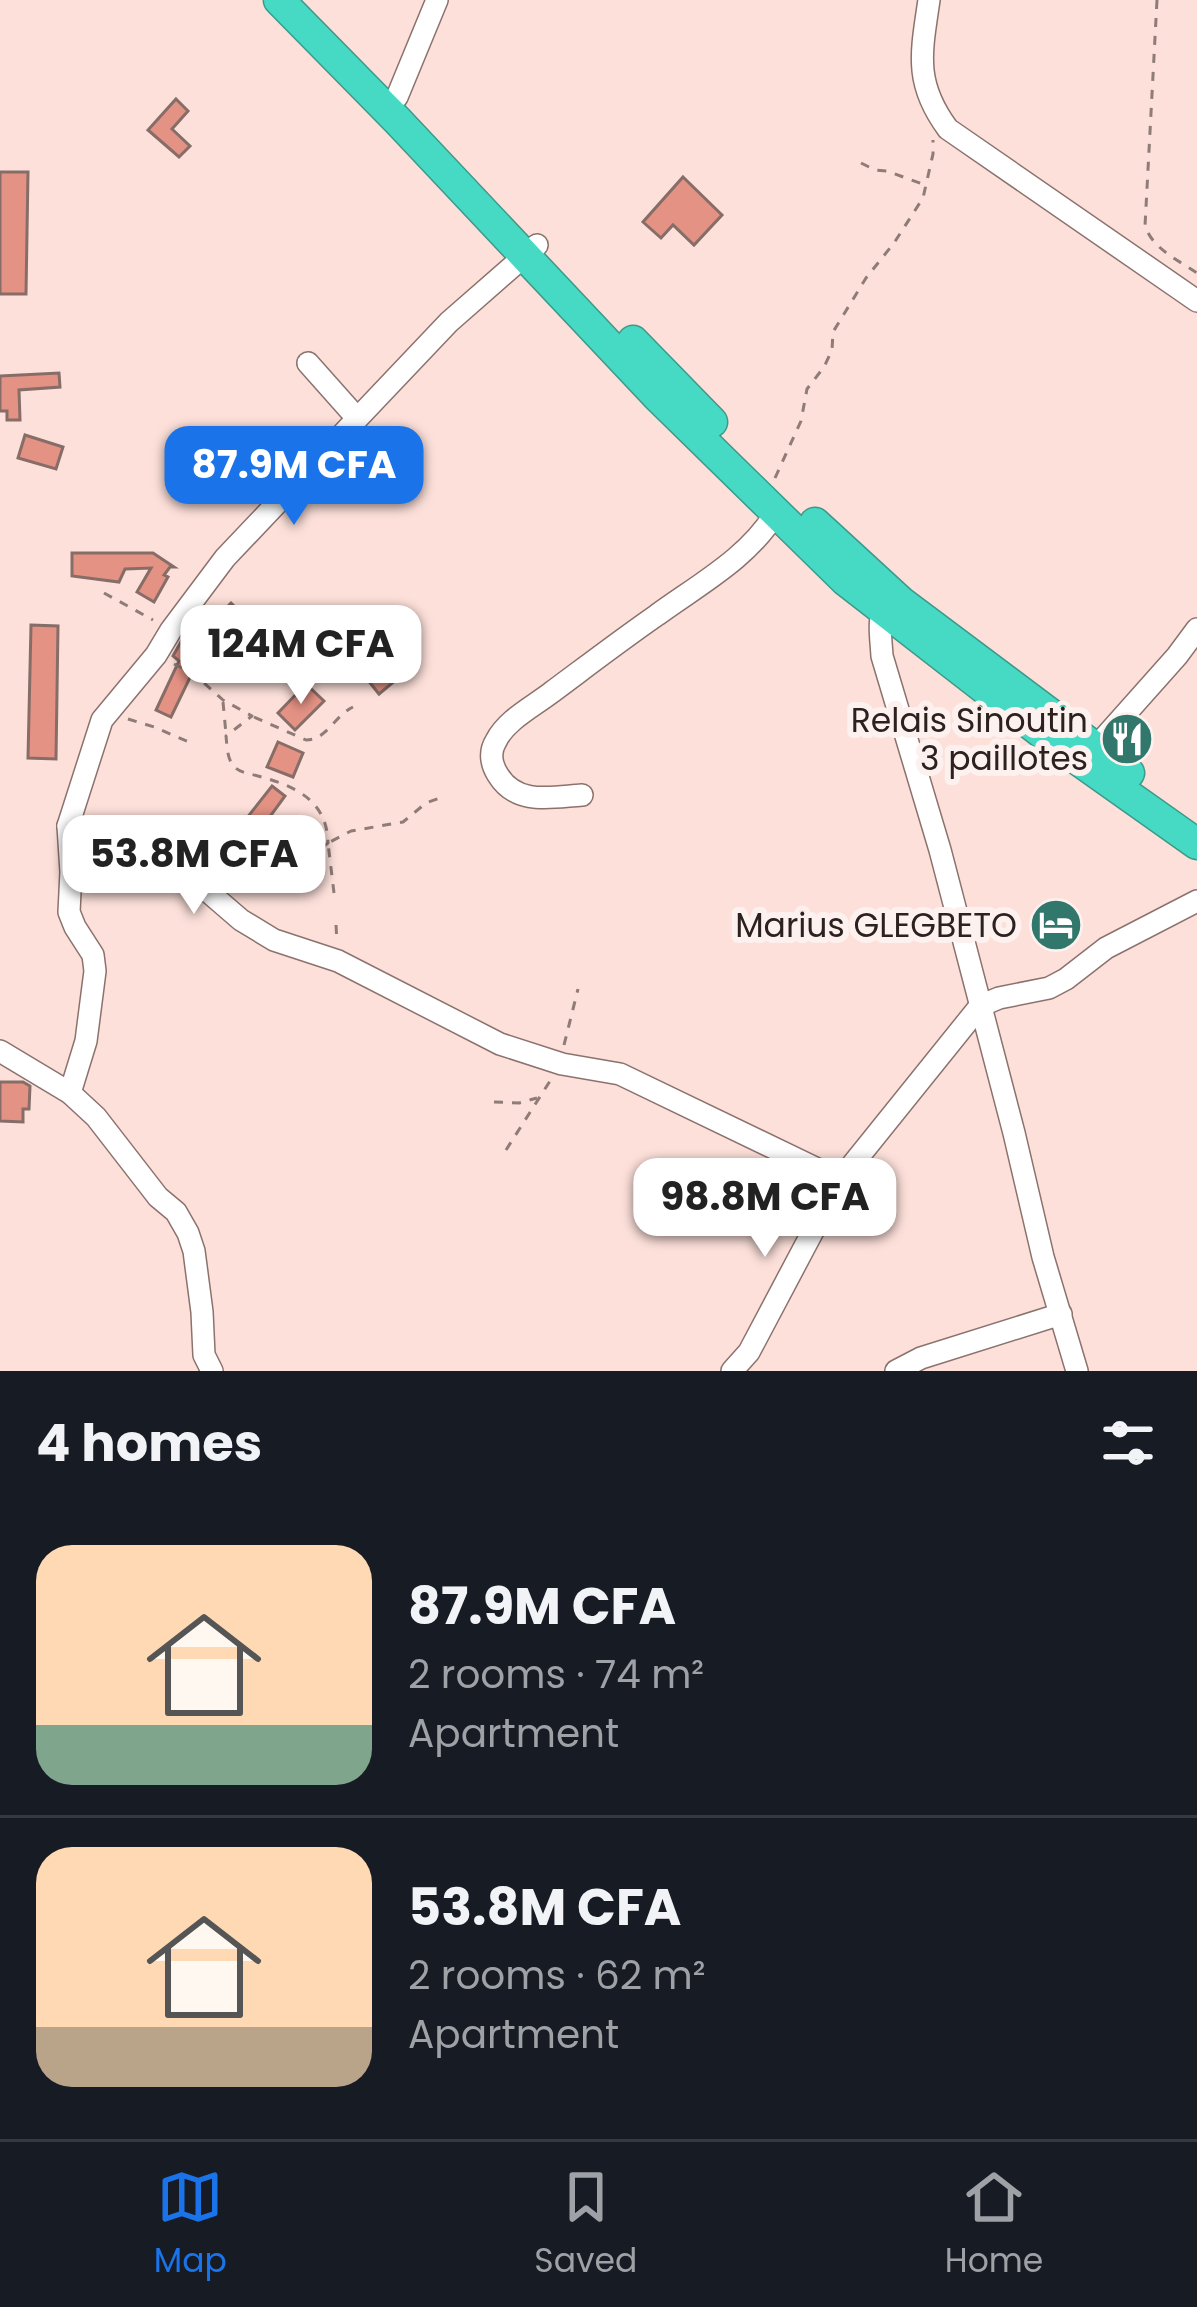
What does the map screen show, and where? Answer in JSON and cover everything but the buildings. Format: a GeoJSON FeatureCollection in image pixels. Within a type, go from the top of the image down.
{"type":"FeatureCollection","features":[{"type":"Feature","properties":{"kind":"highway"},"geometry":{"type":"LineString","coordinates":[[279,0],[307,11],[398,97],[530,250]]}},
{"type":"Feature","properties":{"kind":"highway"},"geometry":{"type":"LineString","coordinates":[[307,11],[397,120],[774,499],[886,602],[1060,747],[1197,844]]}},
{"type":"Feature","properties":{"kind":"highway"},"geometry":{"type":"LineString","coordinates":[[886,602],[1197,823]]}},
{"type":"Feature","properties":{"kind":"street"},"geometry":{"type":"LineString","coordinates":[[398,97],[437,0]]}},
{"type":"Feature","properties":{"kind":"street"},"geometry":{"type":"LineString","coordinates":[[929,0],[922,79],[932,107],[948,129],[1197,301]]}},
{"type":"Feature","properties":{"kind":"street"},"geometry":{"type":"LineString","coordinates":[[70,1093],[86,1041],[95,971],[93,955],[69,913],[68,826],[102,720],[156,655],[225,558],[449,322],[530,250]]}},
{"type":"Feature","properties":{"kind":"street"},"geometry":{"type":"LineString","coordinates":[[308,363],[356,418]]}},
{"type":"Feature","properties":{"kind":"street"},"geometry":{"type":"LineString","coordinates":[[582,795],[542,798],[516,794],[492,764],[494,742],[532,707],[723,568],[766,528],[774,499]]}},
{"type":"Feature","properties":{"kind":"street"},"geometry":{"type":"LineString","coordinates":[[886,602],[882,656],[940,850],[1043,1257],[1077,1371]]}},
{"type":"Feature","properties":{"kind":"street"},"geometry":{"type":"LineString","coordinates":[[1096,747],[1178,656],[1197,628]]}},
{"type":"Feature","properties":{"kind":"street"},"geometry":{"type":"LineString","coordinates":[[68,826],[160,855],[241,920],[274,940],[338,961],[500,1044],[562,1064],[620,1074],[840,1180]]}},
{"type":"Feature","properties":{"kind":"street"},"geometry":{"type":"LineString","coordinates":[[732,1371],[754,1362],[840,1180],[980,1006],[1066,980],[1106,948],[1197,901]]}},
{"type":"Feature","properties":{"kind":"street"},"geometry":{"type":"LineString","coordinates":[[0,1051],[70,1093],[97,1118],[158,1198],[176,1212],[194,1251],[204,1355],[212,1371]]}},
{"type":"Feature","properties":{"kind":"street"},"geometry":{"type":"LineString","coordinates":[[896,1371],[922,1358],[1061,1314]]}},
{"type":"Feature","properties":{"kind":"path"},"geometry":{"type":"LineString","coordinates":[[1157,0],[1145,226],[1163,251],[1197,273]]}},
{"type":"Feature","properties":{"kind":"path"},"geometry":{"type":"LineString","coordinates":[[774,499],[801,421],[807,388],[832,350],[833,332],[923,198],[933,154],[932,107]]}},
{"type":"Feature","properties":{"kind":"path"},"geometry":{"type":"LineString","coordinates":[[861,163],[927,186]]}},
{"type":"Feature","properties":{"kind":"path"},"geometry":{"type":"LineString","coordinates":[[104,593],[170,630]]}},
{"type":"Feature","properties":{"kind":"path"},"geometry":{"type":"LineString","coordinates":[[156,655],[194,674],[223,700],[306,740],[322,737],[335,718],[353,707]]}},
{"type":"Feature","properties":{"kind":"path"},"geometry":{"type":"LineString","coordinates":[[223,700],[229,758],[238,771],[284,783],[310,800],[323,816],[334,893]]}},
{"type":"Feature","properties":{"kind":"path"},"geometry":{"type":"LineString","coordinates":[[110,710],[189,742]]}},
{"type":"Feature","properties":{"kind":"path"},"geometry":{"type":"LineString","coordinates":[[226,736],[252,716]]}},
{"type":"Feature","properties":{"kind":"path"},"geometry":{"type":"LineString","coordinates":[[297,865],[351,830],[403,822],[440,798]]}},
{"type":"Feature","properties":{"kind":"path"},"geometry":{"type":"LineString","coordinates":[[506,1150],[562,1064],[578,989]]}},
{"type":"Feature","properties":{"kind":"path"},"geometry":{"type":"LineString","coordinates":[[494,1102],[538,1098]]}},
{"type":"Feature","properties":{"kind":"place","name":"Relais Sinoutin 3 paillotes"},"geometry":{"type":"Point","coordinates":[1127,739]}},
{"type":"Feature","properties":{"kind":"place","name":"Marius GLEGBETO"},"geometry":{"type":"Point","coordinates":[1056,925]}}]}
